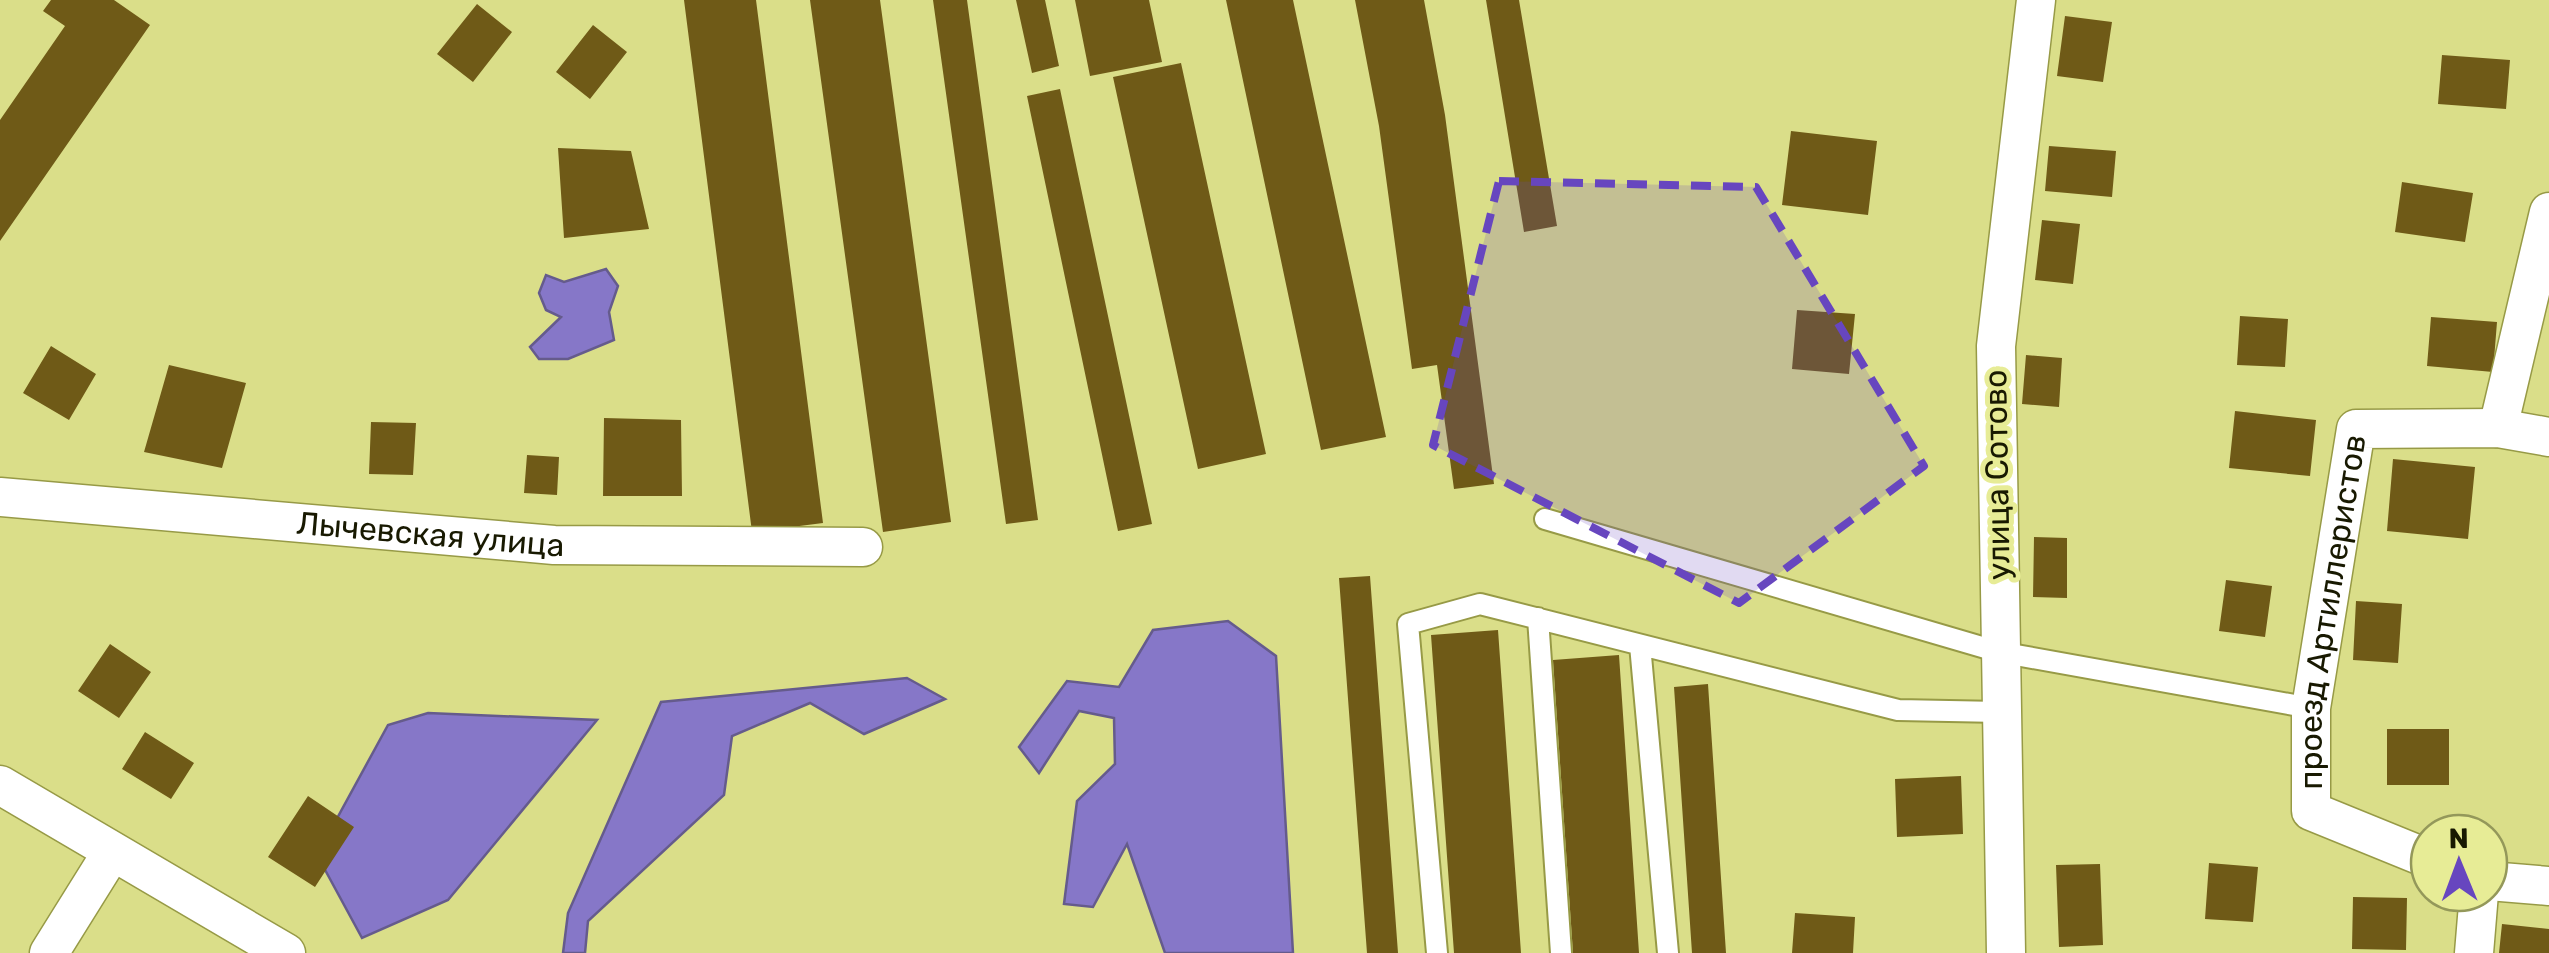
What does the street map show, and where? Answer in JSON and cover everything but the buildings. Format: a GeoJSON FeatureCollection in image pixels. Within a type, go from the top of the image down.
{"type":"FeatureCollection","features":[{"type":"Feature","properties":{"kind":"street","name":"улица Сотово"},"geometry":{"type":"LineString","coordinates":[[2006,953],[1998,652],[1996,346],[2036,0]]}},
{"type":"Feature","properties":{"kind":"street"},"geometry":{"type":"LineString","coordinates":[[2498,428],[2549,212]]}},
{"type":"Feature","properties":{"kind":"street","name":"проезд Артиллеристов"},"geometry":{"type":"LineString","coordinates":[[2409,851],[2310,811],[2311,708],[2356,428],[2498,428],[2549,438]]}},
{"type":"Feature","properties":{"kind":"street","name":"Лычевская улица"},"geometry":{"type":"LineString","coordinates":[[0,497],[554,545],[863,548]]}},
{"type":"Feature","properties":{"kind":"street"},"geometry":{"type":"LineString","coordinates":[[0,785],[286,953]]}},
{"type":"Feature","properties":{"kind":"street"},"geometry":{"type":"LineString","coordinates":[[49,953],[112,852]]}},
{"type":"Feature","properties":{"kind":"street"},"geometry":{"type":"LineString","coordinates":[[2509,883],[2549,886]]}},
{"type":"Feature","properties":{"kind":"street"},"geometry":{"type":"LineString","coordinates":[[2474,953],[2477,913]]}},
{"type":"Feature","properties":{"kind":"lane"},"geometry":{"type":"LineString","coordinates":[[1545,519],[1998,652],[2311,708]]}},
{"type":"Feature","properties":{"kind":"lane"},"geometry":{"type":"LineString","coordinates":[[1437,953],[1408,624],[1480,604],[1898,710],[2000,712]]}},
{"type":"Feature","properties":{"kind":"lane"},"geometry":{"type":"LineString","coordinates":[[1538,618],[1560,953]]}},
{"type":"Feature","properties":{"kind":"lane"},"geometry":{"type":"LineString","coordinates":[[1640,645],[1668,953]]}},
{"type":"Feature","properties":{"kind":"highlighted area"},"geometry":{"type":"Polygon","coordinates":[[[1499,181],[1756,187],[1924,466],[1739,603],[1433,445],[1499,181]]]}},
{"type":"Feature","properties":{"kind":"shaded area"},"geometry":{"type":"Polygon","coordinates":[[[606,269],[618,286],[609,312],[614,340],[568,359],[539,359],[530,347],[561,317],[546,310],[539,293],[546,275],[564,282],[606,269]]]}},
{"type":"Feature","properties":{"kind":"shaded area"},"geometry":{"type":"Polygon","coordinates":[[[1228,621],[1276,656],[1293,953],[1165,953],[1127,844],[1093,907],[1064,904],[1077,801],[1115,764],[1114,718],[1079,711],[1039,773],[1019,747],[1067,681],[1119,687],[1153,630],[1228,621]]]}},
{"type":"Feature","properties":{"kind":"shaded area"},"geometry":{"type":"Polygon","coordinates":[[[907,678],[945,699],[864,734],[810,703],[732,736],[724,795],[588,921],[585,953],[563,953],[568,913],[661,702],[907,678]]]}},
{"type":"Feature","properties":{"kind":"shaded area"},"geometry":{"type":"Polygon","coordinates":[[[428,713],[597,720],[448,900],[362,938],[317,855],[388,725],[428,713]]]}}]}
